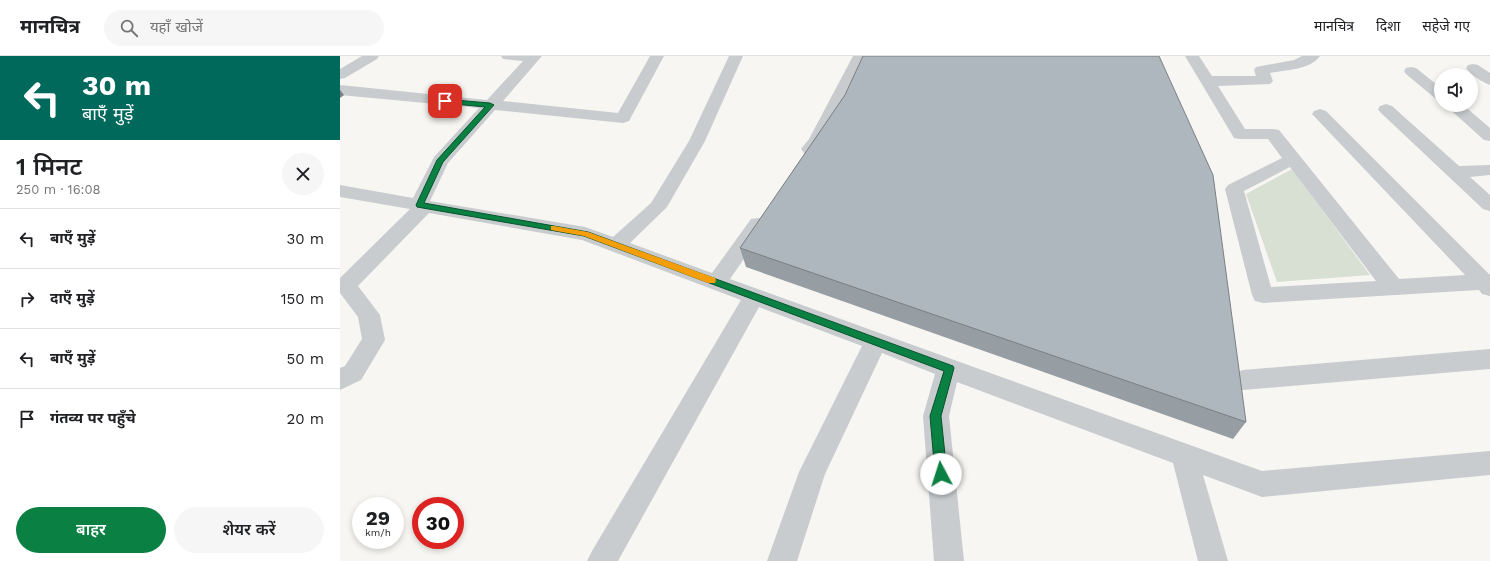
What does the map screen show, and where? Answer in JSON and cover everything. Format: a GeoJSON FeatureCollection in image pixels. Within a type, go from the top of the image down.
{"type":"FeatureCollection","features":[{"type":"Feature","properties":{"kind":"street"},"geometry":{"type":"LineString","coordinates":[[340,75],[372,56]]}},
{"type":"Feature","properties":{"kind":"street"},"geometry":{"type":"LineString","coordinates":[[508,56],[534,57]]}},
{"type":"Feature","properties":{"kind":"street"},"geometry":{"type":"LineString","coordinates":[[340,90],[622,118],[657,56]]}},
{"type":"Feature","properties":{"kind":"street"},"geometry":{"type":"LineString","coordinates":[[616,245],[658,207],[697,141],[736,56]]}},
{"type":"Feature","properties":{"kind":"street"},"geometry":{"type":"LineString","coordinates":[[799,165],[817,139],[860,56]]}},
{"type":"Feature","properties":{"kind":"street"},"geometry":{"type":"LineString","coordinates":[[1192,56],[1240,134],[1273,134],[1394,288]]}},
{"type":"Feature","properties":{"kind":"street"},"geometry":{"type":"LineString","coordinates":[[1207,81],[1265,81],[1261,70],[1313,56]]}},
{"type":"Feature","properties":{"kind":"street"},"geometry":{"type":"LineString","coordinates":[[340,380],[353,373],[374,340],[368,315],[346,285],[422,205],[440,161],[534,57]]}},
{"type":"Feature","properties":{"kind":"street"},"geometry":{"type":"LineString","coordinates":[[1411,71],[1434,90]]}},
{"type":"Feature","properties":{"kind":"street"},"geometry":{"type":"LineString","coordinates":[[1478,72],[1490,80]]}},
{"type":"Feature","properties":{"kind":"street"},"geometry":{"type":"LineString","coordinates":[[1386,109],[1490,206]]}},
{"type":"Feature","properties":{"kind":"street"},"geometry":{"type":"LineString","coordinates":[[1461,112],[1490,136]]}},
{"type":"Feature","properties":{"kind":"street"},"geometry":{"type":"LineString","coordinates":[[1320,114],[1487,285]]}},
{"type":"Feature","properties":{"kind":"street"},"geometry":{"type":"LineString","coordinates":[[1293,159],[1234,189],[1263,295],[1487,285]]}},
{"type":"Feature","properties":{"kind":"street"},"geometry":{"type":"LineString","coordinates":[[1454,172],[1490,170]]}},
{"type":"Feature","properties":{"kind":"street"},"geometry":{"type":"LineString","coordinates":[[340,191],[585,234],[1262,484],[1490,463]]}},
{"type":"Feature","properties":{"kind":"street"},"geometry":{"type":"LineString","coordinates":[[717,282],[767,211]]}},
{"type":"Feature","properties":{"kind":"street"},"geometry":{"type":"LineString","coordinates":[[602,561],[754,296]]}},
{"type":"Feature","properties":{"kind":"street"},"geometry":{"type":"LineString","coordinates":[[782,561],[812,472],[876,342]]}},
{"type":"Feature","properties":{"kind":"street"},"geometry":{"type":"LineString","coordinates":[[1243,380],[1490,359]]}},
{"type":"Feature","properties":{"kind":"street"},"geometry":{"type":"LineString","coordinates":[[949,368],[936,416],[949,561]]}},
{"type":"Feature","properties":{"kind":"street"},"geometry":{"type":"LineString","coordinates":[[1184,455],[1213,561]]}},
{"type":"Feature","properties":{"kind":"shaded area"},"geometry":{"type":"Polygon","coordinates":[[[1292,169],[1370,275],[1277,282],[1246,194],[1292,169]]]}},
{"type":"Feature","properties":{"kind":"building"},"geometry":{"type":"Polygon","coordinates":[[[863,56],[1159,56],[1213,175],[1246,422],[740,248],[845,95],[863,56]]]}},
{"type":"Feature","properties":{"kind":"slow traffic"},"geometry":{"type":"LineString","coordinates":[[554,228],[585,234],[711,280]]}},
{"type":"Feature","properties":{"kind":"route"},"geometry":{"type":"LineString","coordinates":[[445,101],[490,105],[440,161],[419,205],[585,234],[949,368],[936,416],[941,474]]}}]}
